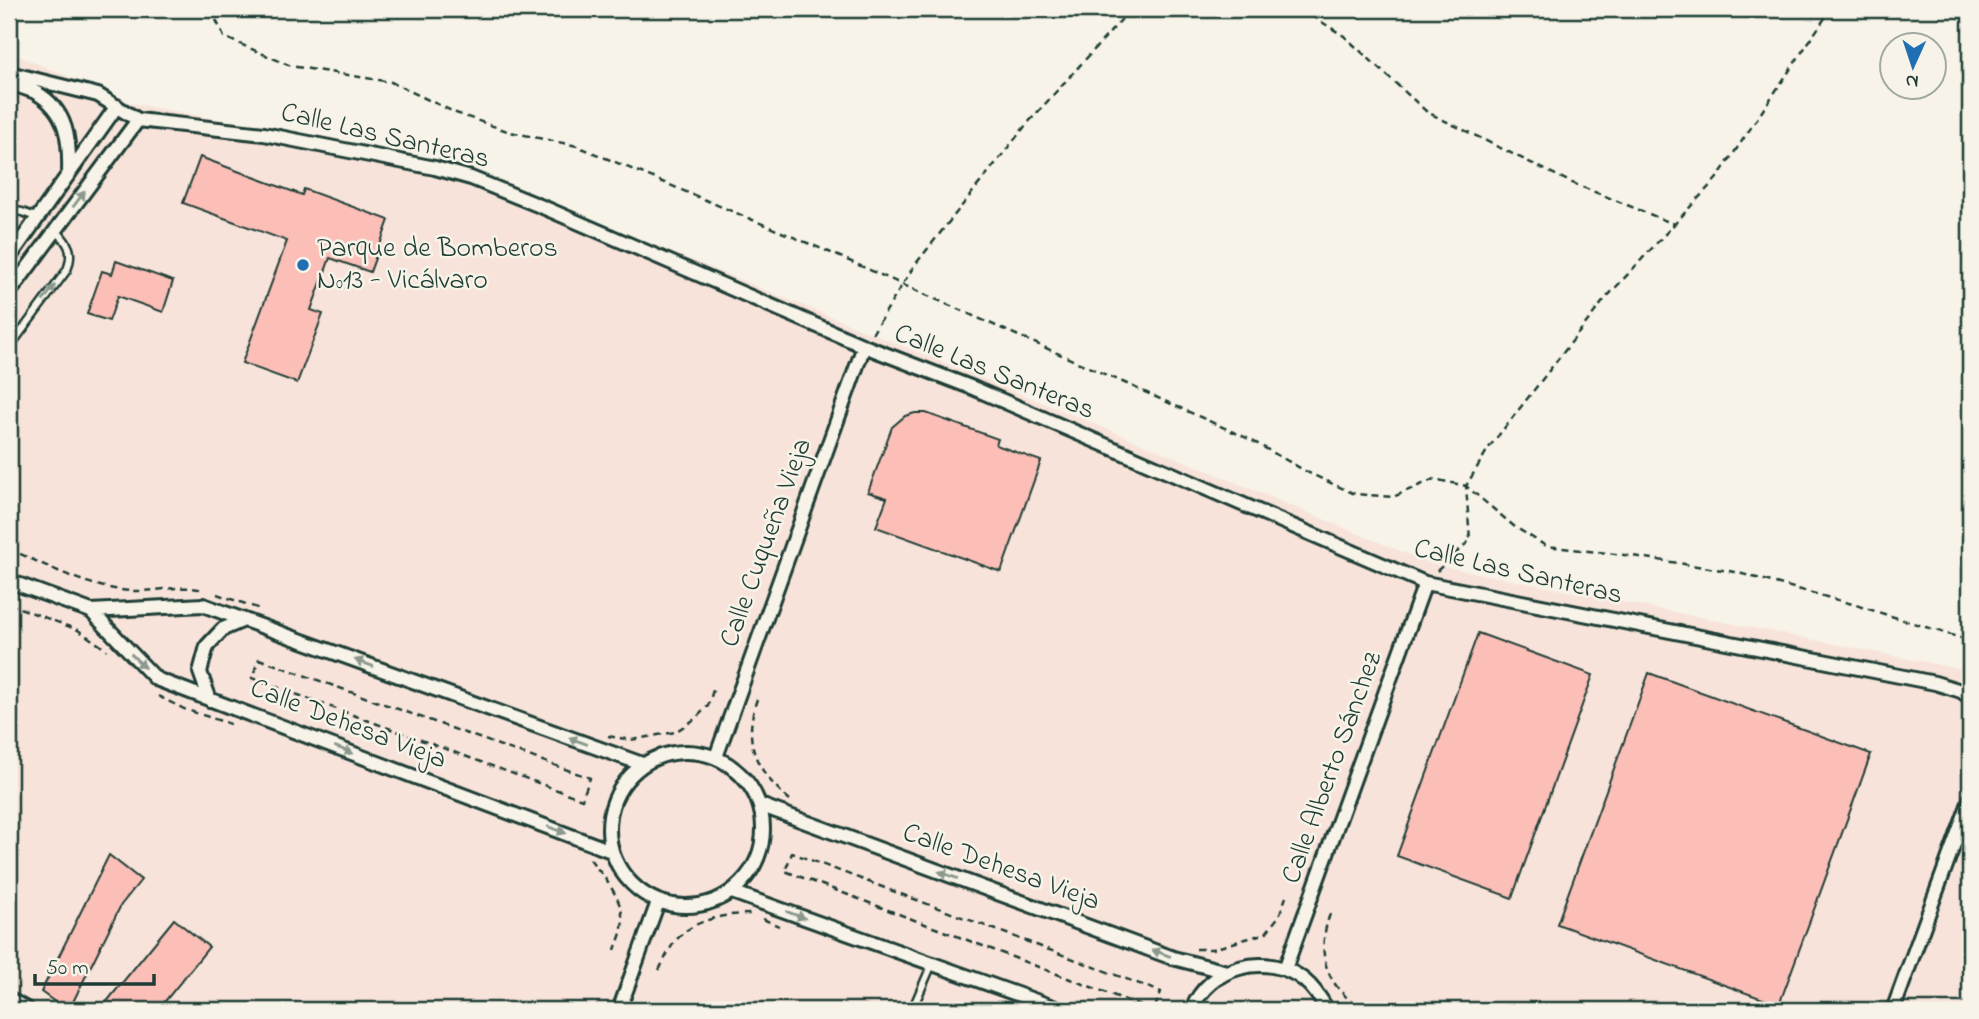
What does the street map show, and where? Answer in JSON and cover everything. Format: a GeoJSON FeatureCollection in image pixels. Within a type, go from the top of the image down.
{"type":"FeatureCollection","features":[{"type":"Feature","properties":{"kind":"street","name":"Calle Las Santeras"},"geometry":{"type":"LineString","coordinates":[[9,73],[97,95],[138,120],[264,134],[435,168],[471,178],[864,346],[973,388],[1425,583],[1935,683],[1961,691],[1970,697]]}},
{"type":"Feature","properties":{"kind":"street"},"geometry":{"type":"LineString","coordinates":[[9,83],[35,92],[52,104],[64,122],[70,144],[69,174]]}},
{"type":"Feature","properties":{"kind":"street"},"geometry":{"type":"LineString","coordinates":[[9,258],[117,106]]}},
{"type":"Feature","properties":{"kind":"street"},"geometry":{"type":"LineString","coordinates":[[9,293],[138,120]]}},
{"type":"Feature","properties":{"kind":"street","name":"Calle Cuqueña Vieja"},"geometry":{"type":"LineString","coordinates":[[716,758],[864,346]]}},
{"type":"Feature","properties":{"kind":"street","name":"Calle Dehesa Vieja"},"geometry":{"type":"LineString","coordinates":[[9,581],[91,611],[203,605],[642,764]]}},
{"type":"Feature","properties":{"kind":"street","name":"Calle Alberto Sánchez"},"geometry":{"type":"LineString","coordinates":[[1285,969],[1425,583]]}},
{"type":"Feature","properties":{"kind":"street","name":"Calle Dehesa Vieja"},"geometry":{"type":"LineString","coordinates":[[91,611],[156,679],[611,851]]}},
{"type":"Feature","properties":{"kind":"street"},"geometry":{"type":"LineString","coordinates":[[210,700],[200,672],[207,646],[223,629],[244,620]]}},
{"type":"Feature","properties":{"kind":"street"},"geometry":{"type":"LineString","coordinates":[[691,752],[716,758],[735,769],[750,785],[760,805],[764,829],[760,853],[749,874],[732,892],[709,903],[683,907],[658,902],[637,890],[621,873],[611,851],[608,826],[612,802],[624,781],[642,764],[666,754],[691,752]]}},
{"type":"Feature","properties":{"kind":"street"},"geometry":{"type":"LineString","coordinates":[[1893,1010],[1970,800]]}},
{"type":"Feature","properties":{"kind":"street","name":"Calle Dehesa Vieja"},"geometry":{"type":"LineString","coordinates":[[760,805],[1173,958],[1227,972]]}},
{"type":"Feature","properties":{"kind":"street"},"geometry":{"type":"LineString","coordinates":[[732,892],[1061,1010]]}},
{"type":"Feature","properties":{"kind":"street"},"geometry":{"type":"LineString","coordinates":[[619,1010],[658,902]]}},
{"type":"Feature","properties":{"kind":"street"},"geometry":{"type":"LineString","coordinates":[[1192,1010],[1209,985],[1227,972],[1246,966],[1266,965],[1285,969],[1303,979],[1317,993],[1327,1010]]}},
{"type":"Feature","properties":{"kind":"street"},"geometry":{"type":"LineString","coordinates":[[9,999],[28,1010]]}},
{"type":"Feature","properties":{"kind":"lane"},"geometry":{"type":"LineString","coordinates":[[9,210],[38,218]]}},
{"type":"Feature","properties":{"kind":"lane"},"geometry":{"type":"LineString","coordinates":[[9,348],[67,270],[71,259],[68,243],[56,230]]}},
{"type":"Feature","properties":{"kind":"lane"},"geometry":{"type":"LineString","coordinates":[[912,1010],[932,964]]}},
{"type":"Feature","properties":{"kind":"path"},"geometry":{"type":"LineString","coordinates":[[211,9],[224,37],[291,66],[391,82],[456,113],[510,132],[578,146],[791,236],[1237,434],[1309,473],[1355,494],[1393,497],[1434,479],[1466,486],[1515,527],[1546,546],[1735,572],[1856,605],[1970,642]]}},
{"type":"Feature","properties":{"kind":"path"},"geometry":{"type":"LineString","coordinates":[[864,346],[914,265],[1026,125],[1131,9]]}},
{"type":"Feature","properties":{"kind":"path"},"geometry":{"type":"LineString","coordinates":[[1301,9],[1344,36],[1427,112],[1570,182],[1674,224]]}},
{"type":"Feature","properties":{"kind":"path"},"geometry":{"type":"LineString","coordinates":[[1425,583],[1470,540],[1466,486],[1489,449],[1605,299],[1717,178],[1831,9]]}},
{"type":"Feature","properties":{"kind":"path"},"geometry":{"type":"LineString","coordinates":[[9,549],[93,585],[132,591],[196,588],[265,611]]}},
{"type":"Feature","properties":{"kind":"path"},"geometry":{"type":"LineString","coordinates":[[258,659],[590,778],[582,799],[252,678],[258,659]]}},
{"type":"Feature","properties":{"kind":"path"},"geometry":{"type":"LineString","coordinates":[[608,736],[631,740],[675,732],[695,719],[708,706],[715,687]]}},
{"type":"Feature","properties":{"kind":"path"},"geometry":{"type":"LineString","coordinates":[[757,699],[751,718],[753,753],[776,788],[793,803]]}},
{"type":"Feature","properties":{"kind":"path"},"geometry":{"type":"LineString","coordinates":[[792,853],[1161,992],[1153,1010],[785,871],[792,853]]}},
{"type":"Feature","properties":{"kind":"path"},"geometry":{"type":"LineString","coordinates":[[582,855],[590,859],[604,877],[621,911],[622,928],[615,950]]}},
{"type":"Feature","properties":{"kind":"path"},"geometry":{"type":"LineString","coordinates":[[1192,948],[1213,949],[1266,933],[1279,916],[1286,897]]}},
{"type":"Feature","properties":{"kind":"path"},"geometry":{"type":"LineString","coordinates":[[659,970],[679,936],[692,928],[730,914],[750,914]]}},
{"type":"Feature","properties":{"kind":"path"},"geometry":{"type":"LineString","coordinates":[[1330,914],[1324,933],[1325,964],[1344,996],[1363,1010]]}},
{"type":"Feature","properties":{"kind":"path"},"geometry":{"type":"LineString","coordinates":[[760,918],[769,922]]}},
{"type":"Feature","properties":{"kind":"shaded area"},"geometry":{"type":"Polygon","coordinates":[[[9,52],[131,103],[457,165],[1105,428],[1431,564],[1970,671],[1970,1010],[9,1010],[9,52]]]}},
{"type":"Feature","properties":{"kind":"building","name":"Parque de Bomberos Nº13 - Vicálvaro"},"geometry":{"type":"Polygon","coordinates":[[[200,157],[302,195],[304,189],[389,220],[370,272],[330,258],[311,310],[323,314],[297,383],[242,363],[287,241],[183,203],[200,157]]]}},
{"type":"Feature","properties":{"kind":"building"},"geometry":{"type":"Polygon","coordinates":[[[116,261],[173,281],[163,312],[118,296],[109,321],[87,314],[102,271],[112,274],[116,261]]]}},
{"type":"Feature","properties":{"kind":"building"},"geometry":{"type":"Polygon","coordinates":[[[926,413],[998,439],[996,445],[1041,461],[1001,572],[876,527],[887,498],[868,492],[892,427],[905,416],[926,413]]]}},
{"type":"Feature","properties":{"kind":"building"},"geometry":{"type":"Polygon","coordinates":[[[1478,633],[1593,675],[1512,898],[1397,856],[1478,633]]]}},
{"type":"Feature","properties":{"kind":"building"},"geometry":{"type":"Polygon","coordinates":[[[1649,673],[1871,754],[1779,1005],[1557,924],[1649,673]]]}},
{"type":"Feature","properties":{"kind":"building"},"geometry":{"type":"Polygon","coordinates":[[[109,855],[141,880],[121,905],[69,1010],[66,1010],[41,992],[109,855]]]}},
{"type":"Feature","properties":{"kind":"building"},"geometry":{"type":"Polygon","coordinates":[[[174,919],[209,947],[158,1010],[100,1010],[174,919]]]}},
{"type":"Feature","properties":{"kind":"place","name":"Parque de Bomberos Nº13 - Vicálvaro"},"geometry":{"type":"Point","coordinates":[303,265]}}]}
